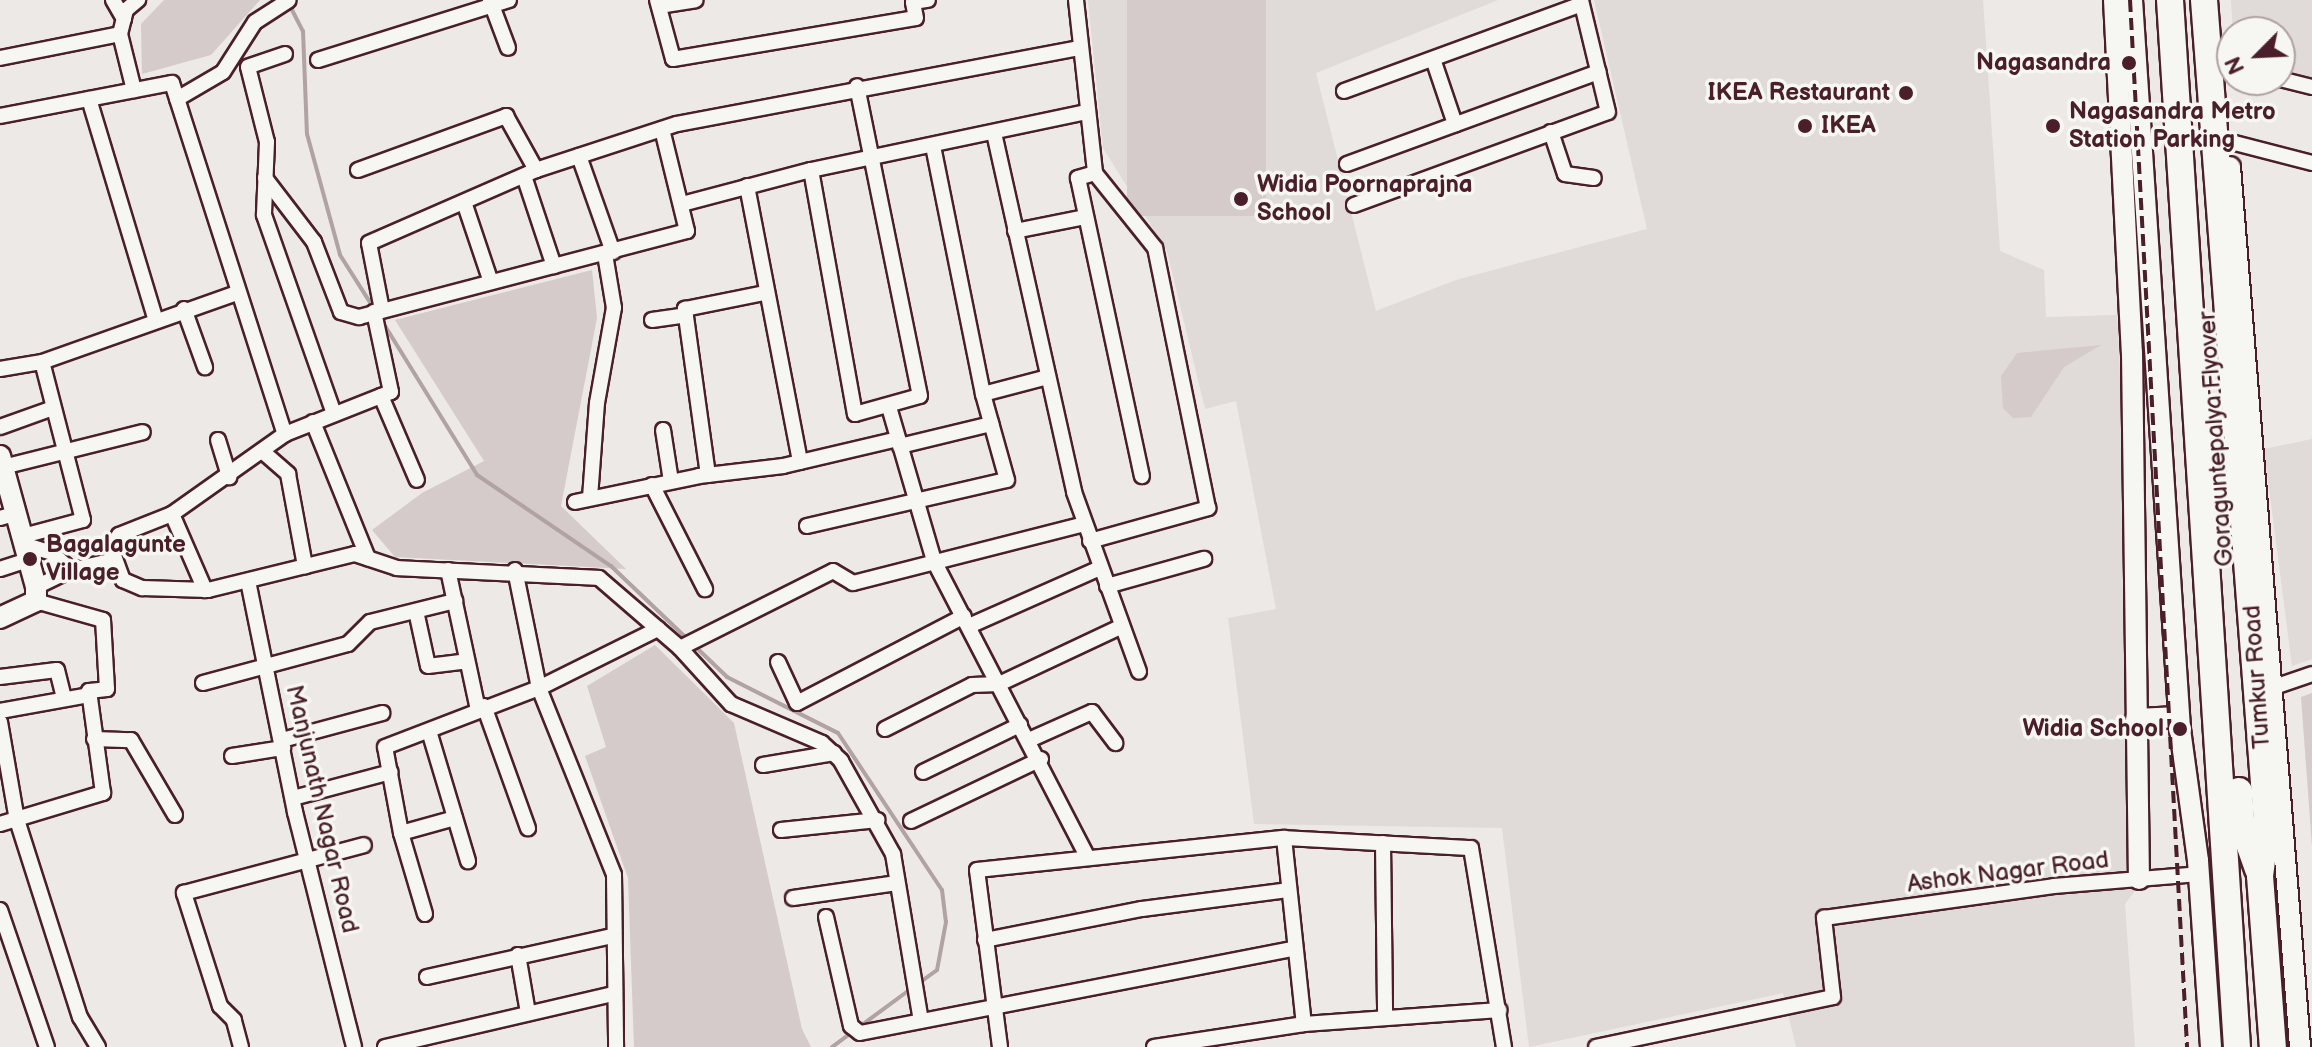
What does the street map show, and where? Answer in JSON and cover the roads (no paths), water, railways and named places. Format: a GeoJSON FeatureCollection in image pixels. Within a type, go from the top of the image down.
{"type":"FeatureCollection","features":[{"type":"Feature","properties":{"kind":"highway"},"geometry":{"type":"LineString","coordinates":[[2152,0],[2207,787],[2232,815],[2237,1047]]}},
{"type":"Feature","properties":{"kind":"highway","name":"Goraguntepalya Flyover"},"geometry":{"type":"LineString","coordinates":[[2170,0],[2221,780],[2232,815],[2260,876]]}},
{"type":"Feature","properties":{"kind":"highway","name":"Goraguntepalya Flyover"},"geometry":{"type":"LineString","coordinates":[[2187,0],[2232,815]]}},
{"type":"Feature","properties":{"kind":"highway","name":"Tumkur Road"},"geometry":{"type":"LineString","coordinates":[[2204,0],[2266,806],[2260,876]]}},
{"type":"Feature","properties":{"kind":"highway"},"geometry":{"type":"LineString","coordinates":[[2260,876],[2273,1047]]}},
{"type":"Feature","properties":{"kind":"street"},"geometry":{"type":"LineString","coordinates":[[113,0],[124,19]]}},
{"type":"Feature","properties":{"kind":"street"},"geometry":{"type":"LineString","coordinates":[[134,90],[120,34],[124,19],[138,0]]}},
{"type":"Feature","properties":{"kind":"street"},"geometry":{"type":"LineString","coordinates":[[177,99],[223,72],[255,22],[289,0]]}},
{"type":"Feature","properties":{"kind":"street"},"geometry":{"type":"LineString","coordinates":[[318,60],[509,0]]}},
{"type":"Feature","properties":{"kind":"street"},"geometry":{"type":"LineString","coordinates":[[696,0],[658,3],[673,59],[916,18],[918,1]]}},
{"type":"Feature","properties":{"kind":"street"},"geometry":{"type":"LineString","coordinates":[[1076,0],[1095,173],[1155,248],[1208,508],[1090,541]]}},
{"type":"Feature","properties":{"kind":"street"},"geometry":{"type":"LineString","coordinates":[[2114,0],[2132,353],[2139,879]]}},
{"type":"Feature","properties":{"kind":"street"},"geometry":{"type":"LineString","coordinates":[[2132,0],[2179,717],[2199,874],[2211,1047]]}},
{"type":"Feature","properties":{"kind":"street"},"geometry":{"type":"LineString","coordinates":[[1344,91],[1582,2],[1608,112],[1354,205]]}},
{"type":"Feature","properties":{"kind":"street"},"geometry":{"type":"LineString","coordinates":[[490,4],[508,48]]}},
{"type":"Feature","properties":{"kind":"street"},"geometry":{"type":"LineString","coordinates":[[0,58],[120,34]]}},
{"type":"Feature","properties":{"kind":"street"},"geometry":{"type":"LineString","coordinates":[[921,1021],[893,854],[877,820],[834,753],[731,704],[680,648],[599,578],[515,570],[397,568],[355,554],[205,590],[131,587],[114,560],[119,535],[172,514],[229,477],[285,434],[391,392],[369,243],[530,173],[662,129],[857,86],[1080,48]]}},
{"type":"Feature","properties":{"kind":"street"},"geometry":{"type":"LineString","coordinates":[[285,54],[248,67],[262,105],[264,215],[334,414]]}},
{"type":"Feature","properties":{"kind":"street"},"geometry":{"type":"LineString","coordinates":[[1433,59],[1455,124]]}},
{"type":"Feature","properties":{"kind":"street"},"geometry":{"type":"LineString","coordinates":[[1347,164],[1599,72]]}},
{"type":"Feature","properties":{"kind":"street"},"geometry":{"type":"LineString","coordinates":[[0,116],[172,83],[237,293],[285,434]]}},
{"type":"Feature","properties":{"kind":"street"},"geometry":{"type":"LineString","coordinates":[[811,170],[855,414],[920,396],[857,86]]}},
{"type":"Feature","properties":{"kind":"street"},"geometry":{"type":"LineString","coordinates":[[2227,96],[2227,141],[2274,687],[2300,1047]]}},
{"type":"Feature","properties":{"kind":"street"},"geometry":{"type":"LineString","coordinates":[[89,99],[155,318]]}},
{"type":"Feature","properties":{"kind":"street"},"geometry":{"type":"LineString","coordinates":[[682,204],[811,170],[933,147],[1087,112]]}},
{"type":"Feature","properties":{"kind":"street"},"geometry":{"type":"LineString","coordinates":[[358,170],[506,116],[530,173],[554,266]]}},
{"type":"Feature","properties":{"kind":"street"},"geometry":{"type":"LineString","coordinates":[[265,178],[314,242],[341,312],[359,317],[687,231],[662,129]]}},
{"type":"Feature","properties":{"kind":"street"},"geometry":{"type":"LineString","coordinates":[[1551,132],[1565,174],[1594,178]]}},
{"type":"Feature","properties":{"kind":"street"},"geometry":{"type":"LineString","coordinates":[[994,133],[1048,377],[1085,524],[1139,672]]}},
{"type":"Feature","properties":{"kind":"street"},"geometry":{"type":"LineString","coordinates":[[2227,141],[2312,163]]}},
{"type":"Feature","properties":{"kind":"street"},"geometry":{"type":"LineString","coordinates":[[807,526],[1004,484],[1007,475],[983,394],[933,147]]}},
{"type":"Feature","properties":{"kind":"street"},"geometry":{"type":"LineString","coordinates":[[579,156],[609,253],[614,308],[583,500],[671,481],[800,462],[991,424]]}},
{"type":"Feature","properties":{"kind":"street"},"geometry":{"type":"LineString","coordinates":[[1095,173],[1078,178],[1142,476]]}},
{"type":"Feature","properties":{"kind":"street"},"geometry":{"type":"LineString","coordinates":[[747,186],[764,293],[800,462]]}},
{"type":"Feature","properties":{"kind":"street"},"geometry":{"type":"LineString","coordinates":[[464,202],[491,282]]}},
{"type":"Feature","properties":{"kind":"street"},"geometry":{"type":"LineString","coordinates":[[1015,231],[1085,217]]}},
{"type":"Feature","properties":{"kind":"street"},"geometry":{"type":"LineString","coordinates":[[0,369],[42,362],[155,318],[237,293]]}},
{"type":"Feature","properties":{"kind":"street"},"geometry":{"type":"LineString","coordinates":[[708,475],[685,309],[764,293]]}},
{"type":"Feature","properties":{"kind":"street"},"geometry":{"type":"LineString","coordinates":[[184,309],[205,367]]}},
{"type":"Feature","properties":{"kind":"street"},"geometry":{"type":"LineString","coordinates":[[652,320],[686,315]]}},
{"type":"Feature","properties":{"kind":"street"},"geometry":{"type":"LineString","coordinates":[[0,569],[50,528],[83,520],[42,362]]}},
{"type":"Feature","properties":{"kind":"street"},"geometry":{"type":"LineString","coordinates":[[983,394],[1048,377]]}},
{"type":"Feature","properties":{"kind":"street"},"geometry":{"type":"LineString","coordinates":[[381,396],[417,480]]}},
{"type":"Feature","properties":{"kind":"street"},"geometry":{"type":"LineString","coordinates":[[889,407],[934,561],[1041,759],[1087,856]]}},
{"type":"Feature","properties":{"kind":"street"},"geometry":{"type":"LineString","coordinates":[[0,427],[53,408]]}},
{"type":"Feature","properties":{"kind":"street"},"geometry":{"type":"LineString","coordinates":[[313,422],[368,558]]}},
{"type":"Feature","properties":{"kind":"street"},"geometry":{"type":"LineString","coordinates":[[663,430],[671,481]]}},
{"type":"Feature","properties":{"kind":"street"},"geometry":{"type":"LineString","coordinates":[[36,594],[27,547],[8,516],[2,471],[143,432]]}},
{"type":"Feature","properties":{"kind":"street"},"geometry":{"type":"LineString","coordinates":[[218,440],[229,477]]}},
{"type":"Feature","properties":{"kind":"street"},"geometry":{"type":"LineString","coordinates":[[262,451],[288,474],[305,566]]}},
{"type":"Feature","properties":{"kind":"street"},"geometry":{"type":"LineString","coordinates":[[652,485],[705,589]]}},
{"type":"Feature","properties":{"kind":"street"},"geometry":{"type":"LineString","coordinates":[[172,514],[205,590]]}},
{"type":"Feature","properties":{"kind":"street"},"geometry":{"type":"LineString","coordinates":[[680,648],[833,571],[853,583],[1085,524]]}},
{"type":"Feature","properties":{"kind":"street"},"geometry":{"type":"LineString","coordinates":[[50,528],[52,553]]}},
{"type":"Feature","properties":{"kind":"street"},"geometry":{"type":"LineString","coordinates":[[27,547],[52,553],[71,570]]}},
{"type":"Feature","properties":{"kind":"street"},"geometry":{"type":"LineString","coordinates":[[1107,586],[1204,559]]}},
{"type":"Feature","properties":{"kind":"street"},"geometry":{"type":"LineString","coordinates":[[0,618],[71,570],[114,560]]}},
{"type":"Feature","properties":{"kind":"street"},"geometry":{"type":"LineString","coordinates":[[778,662],[797,703],[967,621],[1100,568]]}},
{"type":"Feature","properties":{"kind":"street"},"geometry":{"type":"LineString","coordinates":[[448,570],[467,661],[481,708],[528,828]]}},
{"type":"Feature","properties":{"kind":"street"},"geometry":{"type":"LineString","coordinates":[[515,570],[539,688],[614,875],[612,936],[616,1047]]}},
{"type":"Feature","properties":{"kind":"street","name":"Manjunath Nagar Road"},"geometry":{"type":"LineString","coordinates":[[248,581],[293,798],[354,1047]]}},
{"type":"Feature","properties":{"kind":"street"},"geometry":{"type":"LineString","coordinates":[[0,711],[107,689],[103,620],[36,594]]}},
{"type":"Feature","properties":{"kind":"street"},"geometry":{"type":"LineString","coordinates":[[203,683],[348,644],[370,622],[455,601]]}},
{"type":"Feature","properties":{"kind":"street"},"geometry":{"type":"LineString","coordinates":[[416,611],[430,668],[467,661]]}},
{"type":"Feature","properties":{"kind":"street"},"geometry":{"type":"LineString","coordinates":[[885,729],[972,685],[999,684],[1122,626]]}},
{"type":"Feature","properties":{"kind":"street"},"geometry":{"type":"LineString","coordinates":[[425,914],[401,833],[385,747],[539,688],[658,629]]}},
{"type":"Feature","properties":{"kind":"street"},"geometry":{"type":"LineString","coordinates":[[0,677],[57,670],[64,698]]}},
{"type":"Feature","properties":{"kind":"street"},"geometry":{"type":"LineString","coordinates":[[2274,687],[2312,674]]}},
{"type":"Feature","properties":{"kind":"street"},"geometry":{"type":"LineString","coordinates":[[0,824],[103,793],[89,695]]}},
{"type":"Feature","properties":{"kind":"street"},"geometry":{"type":"LineString","coordinates":[[1029,740],[1092,712],[1115,743]]}},
{"type":"Feature","properties":{"kind":"street"},"geometry":{"type":"LineString","coordinates":[[232,756],[382,713]]}},
{"type":"Feature","properties":{"kind":"street"},"geometry":{"type":"LineString","coordinates":[[2136,719],[2179,717]]}},
{"type":"Feature","properties":{"kind":"street"},"geometry":{"type":"LineString","coordinates":[[0,722],[17,820],[80,1017],[98,1047]]}},
{"type":"Feature","properties":{"kind":"street"},"geometry":{"type":"LineString","coordinates":[[923,772],[1020,725]]}},
{"type":"Feature","properties":{"kind":"street"},"geometry":{"type":"LineString","coordinates":[[429,731],[468,861]]}},
{"type":"Feature","properties":{"kind":"street"},"geometry":{"type":"LineString","coordinates":[[94,739],[131,740],[175,815]]}},
{"type":"Feature","properties":{"kind":"street"},"geometry":{"type":"LineString","coordinates":[[763,765],[834,753]]}},
{"type":"Feature","properties":{"kind":"street"},"geometry":{"type":"LineString","coordinates":[[911,821],[1041,759]]}},
{"type":"Feature","properties":{"kind":"street"},"geometry":{"type":"LineString","coordinates":[[293,798],[391,772]]}},
{"type":"Feature","properties":{"kind":"street"},"geometry":{"type":"LineString","coordinates":[[401,833],[455,818]]}},
{"type":"Feature","properties":{"kind":"street"},"geometry":{"type":"LineString","coordinates":[[781,830],[877,820]]}},
{"type":"Feature","properties":{"kind":"street"},"geometry":{"type":"LineString","coordinates":[[1284,838],[1304,1024]]}},
{"type":"Feature","properties":{"kind":"street"},"geometry":{"type":"LineString","coordinates":[[1000,1047],[977,870],[1087,856],[1284,838],[1471,848],[1504,1047]]}},
{"type":"Feature","properties":{"kind":"street"},"geometry":{"type":"LineString","coordinates":[[1383,843],[1385,1016]]}},
{"type":"Feature","properties":{"kind":"street"},"geometry":{"type":"LineString","coordinates":[[241,1047],[234,1020],[220,1006],[184,893],[364,845]]}},
{"type":"Feature","properties":{"kind":"street","name":"Ashok Nagar Road"},"geometry":{"type":"LineString","coordinates":[[1596,1047],[1833,997],[1824,918],[2199,874]]}},
{"type":"Feature","properties":{"kind":"street"},"geometry":{"type":"LineString","coordinates":[[793,898],[897,883]]}},
{"type":"Feature","properties":{"kind":"street"},"geometry":{"type":"LineString","coordinates":[[985,940],[1142,909],[1288,890]]}},
{"type":"Feature","properties":{"kind":"street"},"geometry":{"type":"LineString","coordinates":[[0,910],[47,1047]]}},
{"type":"Feature","properties":{"kind":"street"},"geometry":{"type":"LineString","coordinates":[[826,917],[855,1031],[1294,949]]}},
{"type":"Feature","properties":{"kind":"street"},"geometry":{"type":"LineString","coordinates":[[427,977],[612,936]]}},
{"type":"Feature","properties":{"kind":"street"},"geometry":{"type":"LineString","coordinates":[[518,955],[528,1013]]}},
{"type":"Feature","properties":{"kind":"street"},"geometry":{"type":"LineString","coordinates":[[385,1047],[613,994]]}},
{"type":"Feature","properties":{"kind":"street"},"geometry":{"type":"LineString","coordinates":[[1154,1047],[1304,1024],[1499,1010]]}},
{"type":"Feature","properties":{"kind":"waterway"},"geometry":{"type":"LineString","coordinates":[[290,6],[303,31],[307,134],[340,255],[373,307]]}},
{"type":"Feature","properties":{"kind":"waterway"},"geometry":{"type":"LineString","coordinates":[[382,321],[477,475],[611,566],[727,677],[838,733],[942,890],[946,922],[937,970],[919,983]]}},
{"type":"Feature","properties":{"kind":"waterway"},"geometry":{"type":"LineString","coordinates":[[832,1047],[912,988]]}},
{"type":"Feature","properties":{"kind":"railway"},"geometry":{"type":"LineString","coordinates":[[2130,0],[2187,1047]]}},
{"type":"Feature","properties":{"kind":"place","name":"Nagasandra"},"geometry":{"type":"Point","coordinates":[2129,63]}},
{"type":"Feature","properties":{"kind":"place","name":"IKEA Restaurant"},"geometry":{"type":"Point","coordinates":[1906,93]}},
{"type":"Feature","properties":{"kind":"place","name":"IKEA"},"geometry":{"type":"Point","coordinates":[1805,126]}},
{"type":"Feature","properties":{"kind":"place","name":"Nagasandra Metro Station Parking"},"geometry":{"type":"Point","coordinates":[2053,126]}},
{"type":"Feature","properties":{"kind":"place","name":"Widia Poornaprajna School"},"geometry":{"type":"Point","coordinates":[1241,199]}},
{"type":"Feature","properties":{"kind":"place","name":"Bagalagunte Village"},"geometry":{"type":"Point","coordinates":[30,559]}},
{"type":"Feature","properties":{"kind":"place","name":"Widia School"},"geometry":{"type":"Point","coordinates":[2180,729]}}]}
